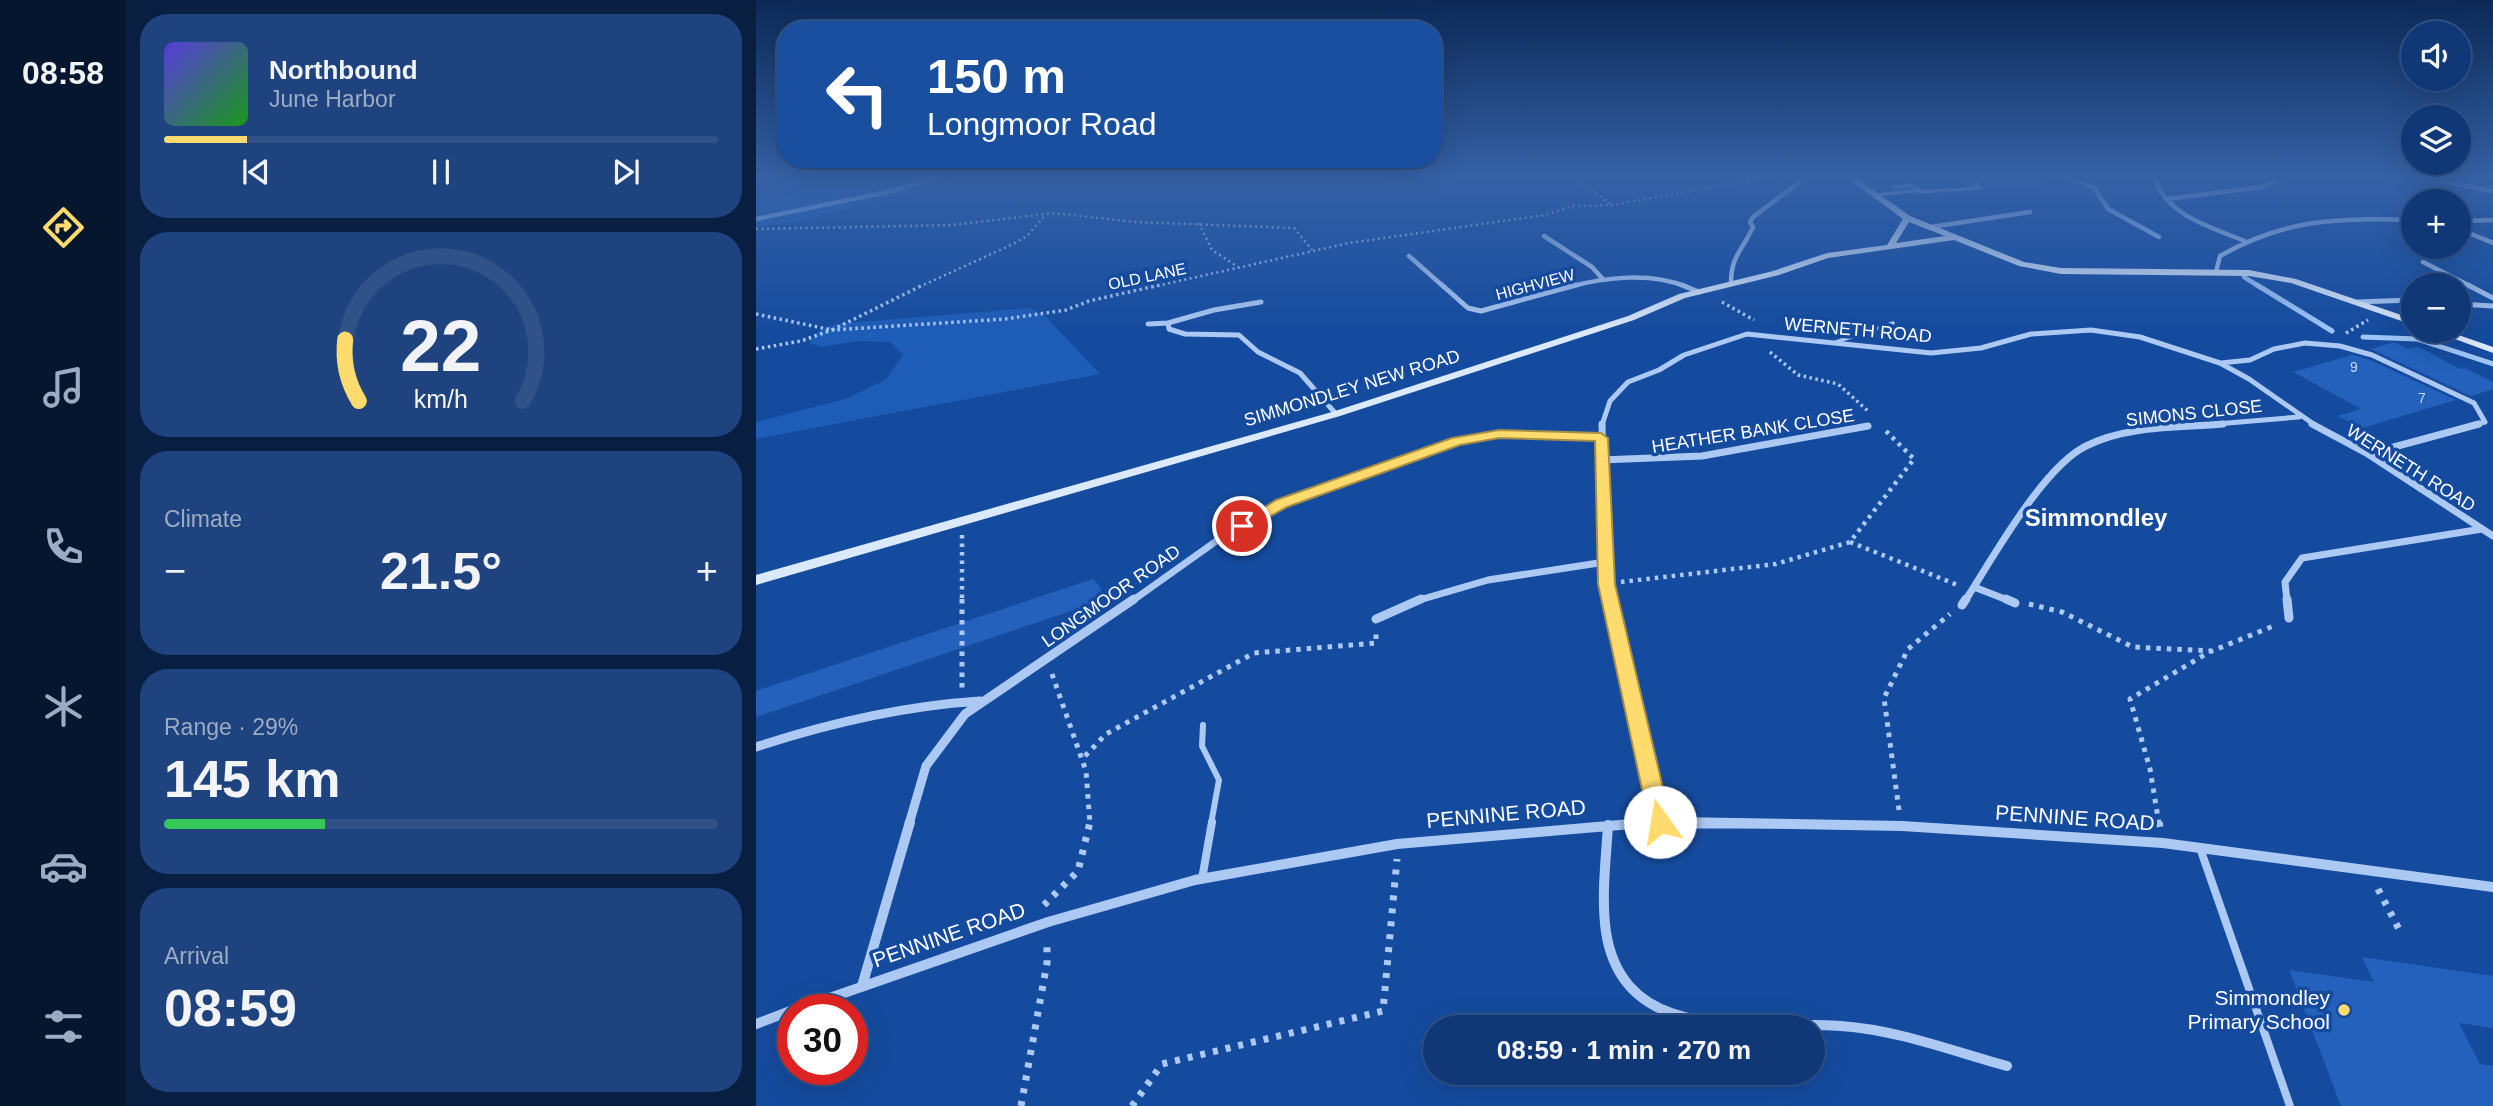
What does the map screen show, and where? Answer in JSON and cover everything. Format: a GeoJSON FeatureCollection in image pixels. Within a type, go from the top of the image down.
{"type":"FeatureCollection","features":[{"type":"Feature","properties":{"kind":"street"},"geometry":{"type":"LineString","coordinates":[[1731,283],[1731,264],[1745,245],[1752,229]]}},
{"type":"Feature","properties":{"kind":"street"},"geometry":{"type":"LineString","coordinates":[[1890,246],[1901,229]]}},
{"type":"Feature","properties":{"kind":"street"},"geometry":{"type":"LineString","coordinates":[[1935,229],[2022,264],[2061,271],[2249,273],[2293,281],[2401,318]]}},
{"type":"Feature","properties":{"kind":"street"},"geometry":{"type":"LineString","coordinates":[[2218,229],[2245,241]]}},
{"type":"Feature","properties":{"kind":"street"},"geometry":{"type":"LineString","coordinates":[[2216,272],[2220,256],[2245,241],[2278,229]]}},
{"type":"Feature","properties":{"kind":"street"},"geometry":{"type":"LineString","coordinates":[[2471,234],[2493,243]]}},
{"type":"Feature","properties":{"kind":"street","name":"HIGHVIEW"},"geometry":{"type":"LineString","coordinates":[[1544,236],[1592,267],[1602,278]]}},
{"type":"Feature","properties":{"kind":"street","name":"SIMMONDLEY NEW ROAD"},"geometry":{"type":"LineString","coordinates":[[756,580],[1336,414],[1619,322],[1701,291],[1776,273],[1827,256],[1957,237]]}},
{"type":"Feature","properties":{"kind":"street","name":"HIGHVIEW"},"geometry":{"type":"LineString","coordinates":[[1409,256],[1468,308],[1480,311],[1602,278],[1672,281],[1701,291]]}},
{"type":"Feature","properties":{"kind":"street"},"geometry":{"type":"LineString","coordinates":[[2423,262],[2493,298]]}},
{"type":"Feature","properties":{"kind":"street"},"geometry":{"type":"LineString","coordinates":[[2357,302],[2401,300]]}},
{"type":"Feature","properties":{"kind":"street"},"geometry":{"type":"LineString","coordinates":[[1148,324],[1168,323],[1261,302]]}},
{"type":"Feature","properties":{"kind":"street"},"geometry":{"type":"LineString","coordinates":[[2471,305],[2493,306]]}},
{"type":"Feature","properties":{"kind":"street"},"geometry":{"type":"LineString","coordinates":[[1237,306],[1241,315]]}},
{"type":"Feature","properties":{"kind":"street"},"geometry":{"type":"LineString","coordinates":[[1168,323],[1169,329],[1177,334],[1219,331],[1239,335],[1254,353],[1275,359],[1297,370],[1336,414]]}},
{"type":"Feature","properties":{"kind":"street","name":"WERNETH ROAD"},"geometry":{"type":"LineString","coordinates":[[1660,822],[1606,584],[1606,512],[1601,427],[1610,401],[1629,382],[1659,370],[1684,355],[1748,334],[1931,353],[1981,348],[2031,334],[2091,330],[2140,337],[2220,363],[2249,379],[2300,417],[2368,454],[2493,536]]}},
{"type":"Feature","properties":{"kind":"street"},"geometry":{"type":"LineString","coordinates":[[2471,342],[2493,350]]}},
{"type":"Feature","properties":{"kind":"street"},"geometry":{"type":"LineString","coordinates":[[2220,363],[2250,360],[2274,349],[2305,343],[2340,346],[2372,355],[2474,403],[2485,422],[2368,454]]}},
{"type":"Feature","properties":{"kind":"street","name":"SIMONS CLOSE"},"geometry":{"type":"LineString","coordinates":[[1962,605],[2047,479],[2065,459],[2087,445],[2129,432],[2300,417]]}},
{"type":"Feature","properties":{"kind":"street","name":"HEATHER BANK CLOSE"},"geometry":{"type":"LineString","coordinates":[[1601,460],[1653,462],[1868,426]]}},
{"type":"Feature","properties":{"kind":"street","name":"LONGMOOR ROAD"},"geometry":{"type":"LineString","coordinates":[[862,986],[926,766],[965,714],[980,701],[1047,661],[1222,537],[1282,504],[1457,441],[1499,434],[1601,438]]}},
{"type":"Feature","properties":{"kind":"street"},"geometry":{"type":"LineString","coordinates":[[2289,618],[2285,582],[2302,558],[2483,529]]}},
{"type":"Feature","properties":{"kind":"street"},"geometry":{"type":"LineString","coordinates":[[1376,620],[1406,603],[1500,575],[1605,562]]}},
{"type":"Feature","properties":{"kind":"street"},"geometry":{"type":"LineString","coordinates":[[1972,589],[2015,603]]}},
{"type":"Feature","properties":{"kind":"street"},"geometry":{"type":"LineString","coordinates":[[756,747],[834,721],[908,707],[980,701]]}},
{"type":"Feature","properties":{"kind":"street","name":"PENNINE ROAD"},"geometry":{"type":"LineString","coordinates":[[839,994],[1048,922],[1202,879],[1397,844],[1608,825],[1660,822],[1902,826],[2163,843],[2493,887]]}},
{"type":"Feature","properties":{"kind":"street"},"geometry":{"type":"LineString","coordinates":[[1608,825],[1604,904],[1609,951],[1631,991],[1661,1011],[1715,1021],[1862,1028],[2007,1066]]}},
{"type":"Feature","properties":{"kind":"street","name":"PENNINE ROAD"},"geometry":{"type":"LineString","coordinates":[[756,1024],[777,1016]]}},
{"type":"Feature","properties":{"kind":"lane"},"geometry":{"type":"LineString","coordinates":[[1836,342],[1892,324]]}},
{"type":"Feature","properties":{"kind":"lane"},"geometry":{"type":"LineString","coordinates":[[1202,879],[1219,780],[1202,746],[1203,725]]}},
{"type":"Feature","properties":{"kind":"lane"},"geometry":{"type":"LineString","coordinates":[[2200,848],[2290,1106]]}},
{"type":"Feature","properties":{"kind":"path"},"geometry":{"type":"LineString","coordinates":[[756,229],[775,229]]}},
{"type":"Feature","properties":{"kind":"path"},"geometry":{"type":"LineString","coordinates":[[756,349],[801,341],[832,330],[849,319],[1013,244],[1033,229]]}},
{"type":"Feature","properties":{"kind":"path"},"geometry":{"type":"LineString","coordinates":[[1202,229],[1210,247],[1226,263],[1240,268]]}},
{"type":"Feature","properties":{"kind":"path"},"geometry":{"type":"LineString","coordinates":[[1295,229],[1312,250]]}},
{"type":"Feature","properties":{"kind":"path","name":"OLD LANE"},"geometry":{"type":"LineString","coordinates":[[832,330],[1004,319],[1066,310],[1089,301],[1312,250],[1454,229]]}},
{"type":"Feature","properties":{"kind":"path"},"geometry":{"type":"LineString","coordinates":[[1701,291],[1749,316],[1770,336]]}},
{"type":"Feature","properties":{"kind":"path"},"geometry":{"type":"LineString","coordinates":[[2340,346],[2343,335],[2386,313]]}},
{"type":"Feature","properties":{"kind":"path"},"geometry":{"type":"LineString","coordinates":[[756,314],[832,330]]}},
{"type":"Feature","properties":{"kind":"path"},"geometry":{"type":"LineString","coordinates":[[1748,334],[1798,375],[1838,384],[1870,414]]}},
{"type":"Feature","properties":{"kind":"path"},"geometry":{"type":"LineString","coordinates":[[1850,542],[1861,525],[1887,498],[1914,459],[1877,421]]}},
{"type":"Feature","properties":{"kind":"path"},"geometry":{"type":"LineString","coordinates":[[962,520],[962,701]]}},
{"type":"Feature","properties":{"kind":"path"},"geometry":{"type":"LineString","coordinates":[[1606,584],[1776,564],[1850,542],[1972,589]]}},
{"type":"Feature","properties":{"kind":"path"},"geometry":{"type":"LineString","coordinates":[[2015,603],[2062,612],[2133,647],[2212,651],[2225,648],[2289,618]]}},
{"type":"Feature","properties":{"kind":"path"},"geometry":{"type":"LineString","coordinates":[[1902,826],[1884,698],[1908,649],[1930,628],[1962,605]]}},
{"type":"Feature","properties":{"kind":"path"},"geometry":{"type":"LineString","coordinates":[[1084,756],[1106,734],[1254,653],[1376,643],[1376,620]]}},
{"type":"Feature","properties":{"kind":"path"},"geometry":{"type":"LineString","coordinates":[[2163,843],[2150,769],[2130,699],[2212,651]]}},
{"type":"Feature","properties":{"kind":"path"},"geometry":{"type":"LineString","coordinates":[[1016,933],[1077,872],[1093,813],[1084,756],[1047,661]]}},
{"type":"Feature","properties":{"kind":"path"},"geometry":{"type":"LineString","coordinates":[[1132,1106],[1162,1064],[1383,1011],[1394,913],[1397,844]]}},
{"type":"Feature","properties":{"kind":"path"},"geometry":{"type":"LineString","coordinates":[[2368,869],[2402,935]]}},
{"type":"Feature","properties":{"kind":"path"},"geometry":{"type":"LineString","coordinates":[[1021,1106],[1047,963],[1048,922]]}},
{"type":"Feature","properties":{"kind":"shaded area"},"geometry":{"type":"Polygon","coordinates":[[[1030,308],[1046,317],[1100,374],[756,439],[756,422],[845,399],[885,380],[903,355],[890,342],[857,341],[822,347],[809,343],[819,331],[835,324],[1030,308]]]}},
{"type":"Feature","properties":{"kind":"building"},"geometry":{"type":"Polygon","coordinates":[[[2395,342],[2408,349],[2419,347],[2460,369],[2465,368],[2493,382],[2493,389],[2471,396],[2371,349],[2395,342]]]}},
{"type":"Feature","properties":{"kind":"building"},"geometry":{"type":"Polygon","coordinates":[[[2352,355],[2370,360],[2456,400],[2362,428],[2337,416],[2361,409],[2293,372],[2352,355]]]}},
{"type":"Feature","properties":{"kind":"building"},"geometry":{"type":"Polygon","coordinates":[[[1093,579],[1100,587],[1104,600],[756,717],[756,691],[1093,579]]]}},
{"type":"Feature","properties":{"kind":"building"},"geometry":{"type":"Polygon","coordinates":[[[2362,957],[2493,976],[2493,1028],[2459,1023],[2480,1064],[2493,1066],[2493,1106],[2341,1106],[2289,970],[2374,982],[2362,957]]]}},
{"type":"Feature","properties":{"kind":"waterway"},"geometry":{"type":"LineString","coordinates":[[2144,229],[2159,237]]}},
{"type":"Feature","properties":{"kind":"waterway"},"geometry":{"type":"LineString","coordinates":[[2244,277],[2260,287]]}},
{"type":"Feature","properties":{"kind":"waterway"},"geometry":{"type":"LineString","coordinates":[[2257,285],[2332,331]]}},
{"type":"Feature","properties":{"kind":"waterway"},"geometry":{"type":"LineString","coordinates":[[2363,337],[2417,339],[2493,364]]}},
{"type":"Feature","properties":{"kind":"place","name":"Simmondley Primary School"},"geometry":{"type":"Point","coordinates":[2344,1010]}},
{"type":"Feature","properties":{"kind":"district","name":"Simmondley"},"geometry":{"type":"Point","coordinates":[2096,518]}},
{"type":"Feature","properties":{"kind":"route"},"geometry":{"type":"LineString","coordinates":[[1242,526],[1282,504],[1457,441],[1499,434],[1601,438],[1601,479],[1606,512],[1606,584],[1660,822]]}}]}
